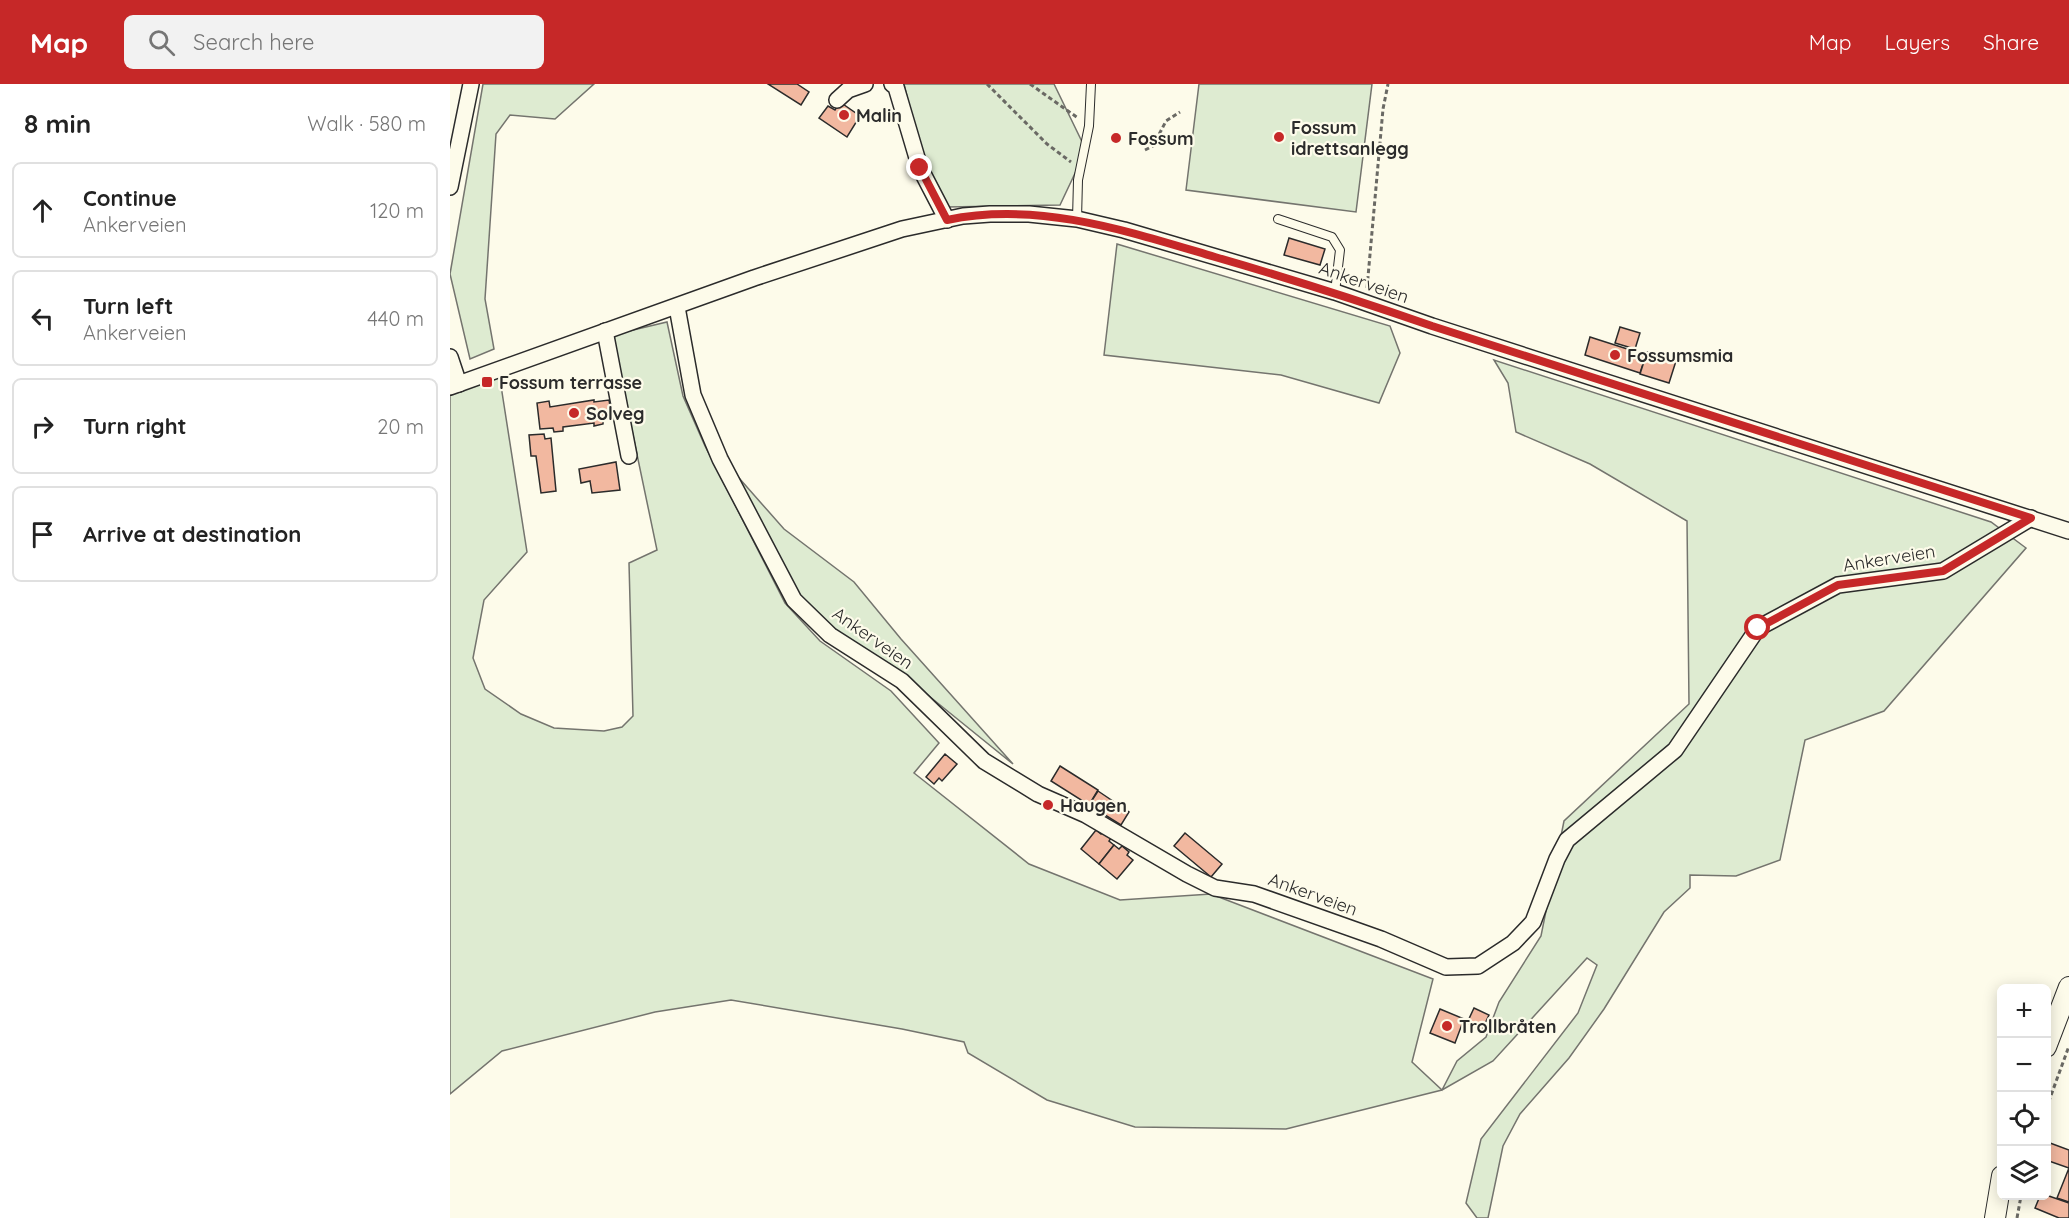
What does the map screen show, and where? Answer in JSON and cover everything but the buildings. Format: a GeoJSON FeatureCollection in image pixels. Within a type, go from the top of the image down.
{"type":"FeatureCollection","features":[{"type":"Feature","properties":{"kind":"street"},"geometry":{"type":"LineString","coordinates":[[450,187],[471,84]]}},
{"type":"Feature","properties":{"kind":"street"},"geometry":{"type":"LineString","coordinates":[[837,100],[848,90],[865,84]]}},
{"type":"Feature","properties":{"kind":"street"},"geometry":{"type":"LineString","coordinates":[[892,84],[896,87],[920,168],[947,220]]}},
{"type":"Feature","properties":{"kind":"street","name":"Ankerveien"},"geometry":{"type":"LineString","coordinates":[[455,386],[754,278],[902,229],[990,214],[1077,219],[1124,230],[1335,292],[1432,326],[2069,531]]}},
{"type":"Feature","properties":{"kind":"street","name":"Ankerveien"},"geometry":{"type":"LineString","coordinates":[[677,307],[693,395],[720,459],[794,600],[830,635],[902,681],[984,761],[1038,794],[1086,815],[1215,888],[1254,894],[1382,939],[1446,967],[1478,966],[1513,943],[1533,922],[1557,859],[1567,840],[1675,750],[1758,628],[1838,585],[1943,571],[2031,518]]}},
{"type":"Feature","properties":{"kind":"street"},"geometry":{"type":"LineString","coordinates":[[605,331],[629,456]]}},
{"type":"Feature","properties":{"kind":"street"},"geometry":{"type":"LineString","coordinates":[[450,357],[455,386]]}},
{"type":"Feature","properties":{"kind":"street"},"geometry":{"type":"LineString","coordinates":[[2049,1038],[2069,987]]}},
{"type":"Feature","properties":{"kind":"street"},"geometry":{"type":"LineString","coordinates":[[1995,1218],[1998,1200]]}},
{"type":"Feature","properties":{"kind":"lane"},"geometry":{"type":"LineString","coordinates":[[1077,219],[1080,169],[1089,126],[1091,84]]}},
{"type":"Feature","properties":{"kind":"lane"},"geometry":{"type":"LineString","coordinates":[[1278,219],[1332,237],[1340,250],[1335,292]]}},
{"type":"Feature","properties":{"kind":"path"},"geometry":{"type":"LineString","coordinates":[[987,84],[1047,144],[1080,169]]}},
{"type":"Feature","properties":{"kind":"path"},"geometry":{"type":"LineString","coordinates":[[1030,84],[1089,126]]}},
{"type":"Feature","properties":{"kind":"path"},"geometry":{"type":"LineString","coordinates":[[1363,302],[1367,286],[1383,109],[1388,84]]}},
{"type":"Feature","properties":{"kind":"path"},"geometry":{"type":"LineString","coordinates":[[1145,150],[1153,146],[1166,121],[1180,112]]}},
{"type":"Feature","properties":{"kind":"path"},"geometry":{"type":"LineString","coordinates":[[2051,1095],[2069,1046]]}},
{"type":"Feature","properties":{"kind":"path"},"geometry":{"type":"LineString","coordinates":[[2017,1218],[2020,1200]]}},
{"type":"Feature","properties":{"kind":"green space"},"geometry":{"type":"Polygon","coordinates":[[[483,84],[594,84],[555,119],[510,115],[496,134],[485,299],[494,349],[470,359],[450,274],[483,84]]]}},
{"type":"Feature","properties":{"kind":"green space"},"geometry":{"type":"Polygon","coordinates":[[[904,84],[1054,84],[1086,150],[1060,205],[947,207],[922,160],[904,84]]]}},
{"type":"Feature","properties":{"kind":"green space","name":"Fossum idrettsanlegg"},"geometry":{"type":"Polygon","coordinates":[[[1199,84],[1372,84],[1356,212],[1186,190],[1199,84]]]}},
{"type":"Feature","properties":{"kind":"green space"},"geometry":{"type":"Polygon","coordinates":[[[1117,244],[1390,326],[1400,353],[1379,403],[1281,375],[1104,355],[1117,244]]]}},
{"type":"Feature","properties":{"kind":"green space"},"geometry":{"type":"Polygon","coordinates":[[[667,322],[683,396],[705,446],[785,603],[820,641],[891,691],[939,743],[914,773],[1029,864],[1120,900],[1211,894],[1433,979],[1412,1062],[1442,1090],[1286,1129],[1135,1127],[1047,1100],[968,1053],[964,1042],[731,1000],[655,1012],[502,1051],[450,1094],[450,395],[499,373],[527,552],[484,600],[473,658],[485,689],[521,714],[554,728],[604,731],[622,727],[633,716],[629,563],[657,550],[612,335],[667,322]]]}},
{"type":"Feature","properties":{"kind":"green space"},"geometry":{"type":"Polygon","coordinates":[[[1494,360],[1991,522],[2026,548],[1884,711],[1805,740],[1780,860],[1736,876],[1690,875],[1690,888],[1664,912],[1604,1009],[1569,1058],[1520,1114],[1503,1146],[1488,1218],[1477,1218],[1466,1203],[1481,1139],[1578,1013],[1597,965],[1587,958],[1493,1061],[1442,1090],[1457,1061],[1486,1037],[1499,1002],[1541,936],[1564,821],[1689,704],[1687,521],[1590,464],[1516,432],[1508,383],[1494,360]]]}},
{"type":"Feature","properties":{"kind":"green space"},"geometry":{"type":"Polygon","coordinates":[[[732,470],[784,529],[854,582],[901,639],[1013,764],[903,675],[831,627],[799,594],[732,470]]]}},
{"type":"Feature","properties":{"kind":"place","name":"Malin"},"geometry":{"type":"Point","coordinates":[844,115]}},
{"type":"Feature","properties":{"kind":"place","name":"Fossum idrettsanlegg"},"geometry":{"type":"Point","coordinates":[1279,137]}},
{"type":"Feature","properties":{"kind":"place","name":"Fossum"},"geometry":{"type":"Point","coordinates":[1116,138]}},
{"type":"Feature","properties":{"kind":"place","name":"Fossumsmia"},"geometry":{"type":"Point","coordinates":[1615,355]}},
{"type":"Feature","properties":{"kind":"place","name":"Fossum terrasse"},"geometry":{"type":"Point","coordinates":[487,382]}},
{"type":"Feature","properties":{"kind":"place","name":"Solveg"},"geometry":{"type":"Point","coordinates":[574,413]}},
{"type":"Feature","properties":{"kind":"place","name":"Haugen"},"geometry":{"type":"Point","coordinates":[1048,805]}},
{"type":"Feature","properties":{"kind":"place","name":"Trollbråten"},"geometry":{"type":"Point","coordinates":[1447,1026]}},
{"type":"Feature","properties":{"kind":"route"},"geometry":{"type":"LineString","coordinates":[[920,168],[947,220],[990,214],[1029,214],[1077,219],[1124,230],[1335,292],[1432,326],[2031,518],[1943,571],[1838,585],[1758,628]]}}]}
